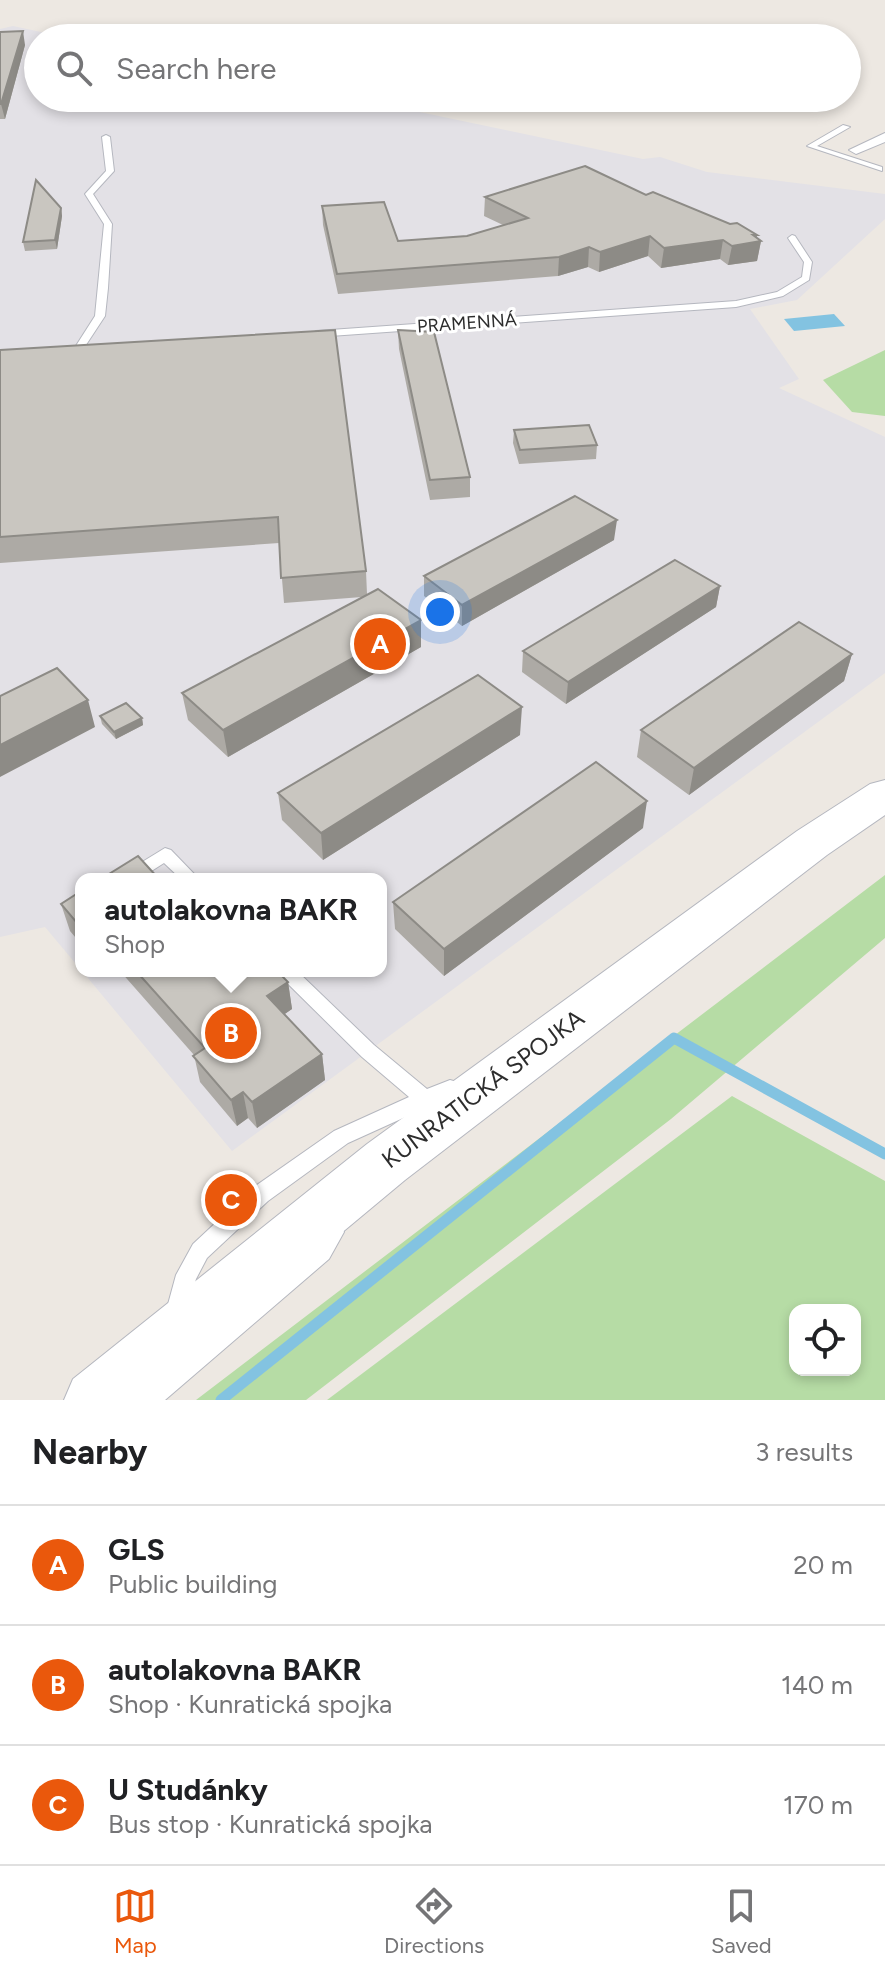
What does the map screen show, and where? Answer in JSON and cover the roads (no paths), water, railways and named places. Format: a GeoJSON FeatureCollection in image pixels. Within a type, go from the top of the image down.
{"type":"FeatureCollection","features":[{"type":"Feature","properties":{"kind":"main road","name":"KUNRATICKÁ SPOJKA"},"geometry":{"type":"LineString","coordinates":[[94,1400],[363,1181],[436,1108],[501,1075],[812,843],[885,795]]}},
{"type":"Feature","properties":{"kind":"street"},"geometry":{"type":"LineString","coordinates":[[856,150],[885,137]]}},
{"type":"Feature","properties":{"kind":"lane"},"geometry":{"type":"LineString","coordinates":[[846,127],[811,146],[879,169]]}},
{"type":"Feature","properties":{"kind":"lane"},"geometry":{"type":"LineString","coordinates":[[77,352],[100,316],[108,224],[89,194],[110,171],[106,137]]}},
{"type":"Feature","properties":{"kind":"lane","name":"PRAMENNÁ"},"geometry":{"type":"LineString","coordinates":[[297,336],[736,304],[780,294],[806,278],[808,262],[792,238]]}},
{"type":"Feature","properties":{"kind":"lane"},"geometry":{"type":"LineString","coordinates":[[62,353],[93,351]]}},
{"type":"Feature","properties":{"kind":"lane"},"geometry":{"type":"LineString","coordinates":[[136,873],[165,854],[185,873]]}},
{"type":"Feature","properties":{"kind":"lane"},"geometry":{"type":"LineString","coordinates":[[292,977],[368,1051],[436,1108]]}},
{"type":"Feature","properties":{"kind":"lane"},"geometry":{"type":"LineString","coordinates":[[171,1337],[186,1275],[200,1251],[261,1194],[341,1137],[436,1108]]}},
{"type":"Feature","properties":{"kind":"lane"},"geometry":{"type":"LineString","coordinates":[[148,1400],[322,1252],[363,1181]]}},
{"type":"Feature","properties":{"kind":"water"},"geometry":{"type":"Polygon","coordinates":[[[834,314],[845,326],[794,331],[784,319],[834,314]]]}},
{"type":"Feature","properties":{"kind":"waterway"},"geometry":{"type":"LineString","coordinates":[[221,1400],[674,1038],[885,1154]]}},
{"type":"Feature","properties":{"kind":"place","name":"GLS"},"geometry":{"type":"Point","coordinates":[380,644]}},
{"type":"Feature","properties":{"kind":"place","name":"autolakovna BAKR"},"geometry":{"type":"Point","coordinates":[231,1033]}},
{"type":"Feature","properties":{"kind":"place","name":"U Studánky"},"geometry":{"type":"Point","coordinates":[231,1200]}}]}
